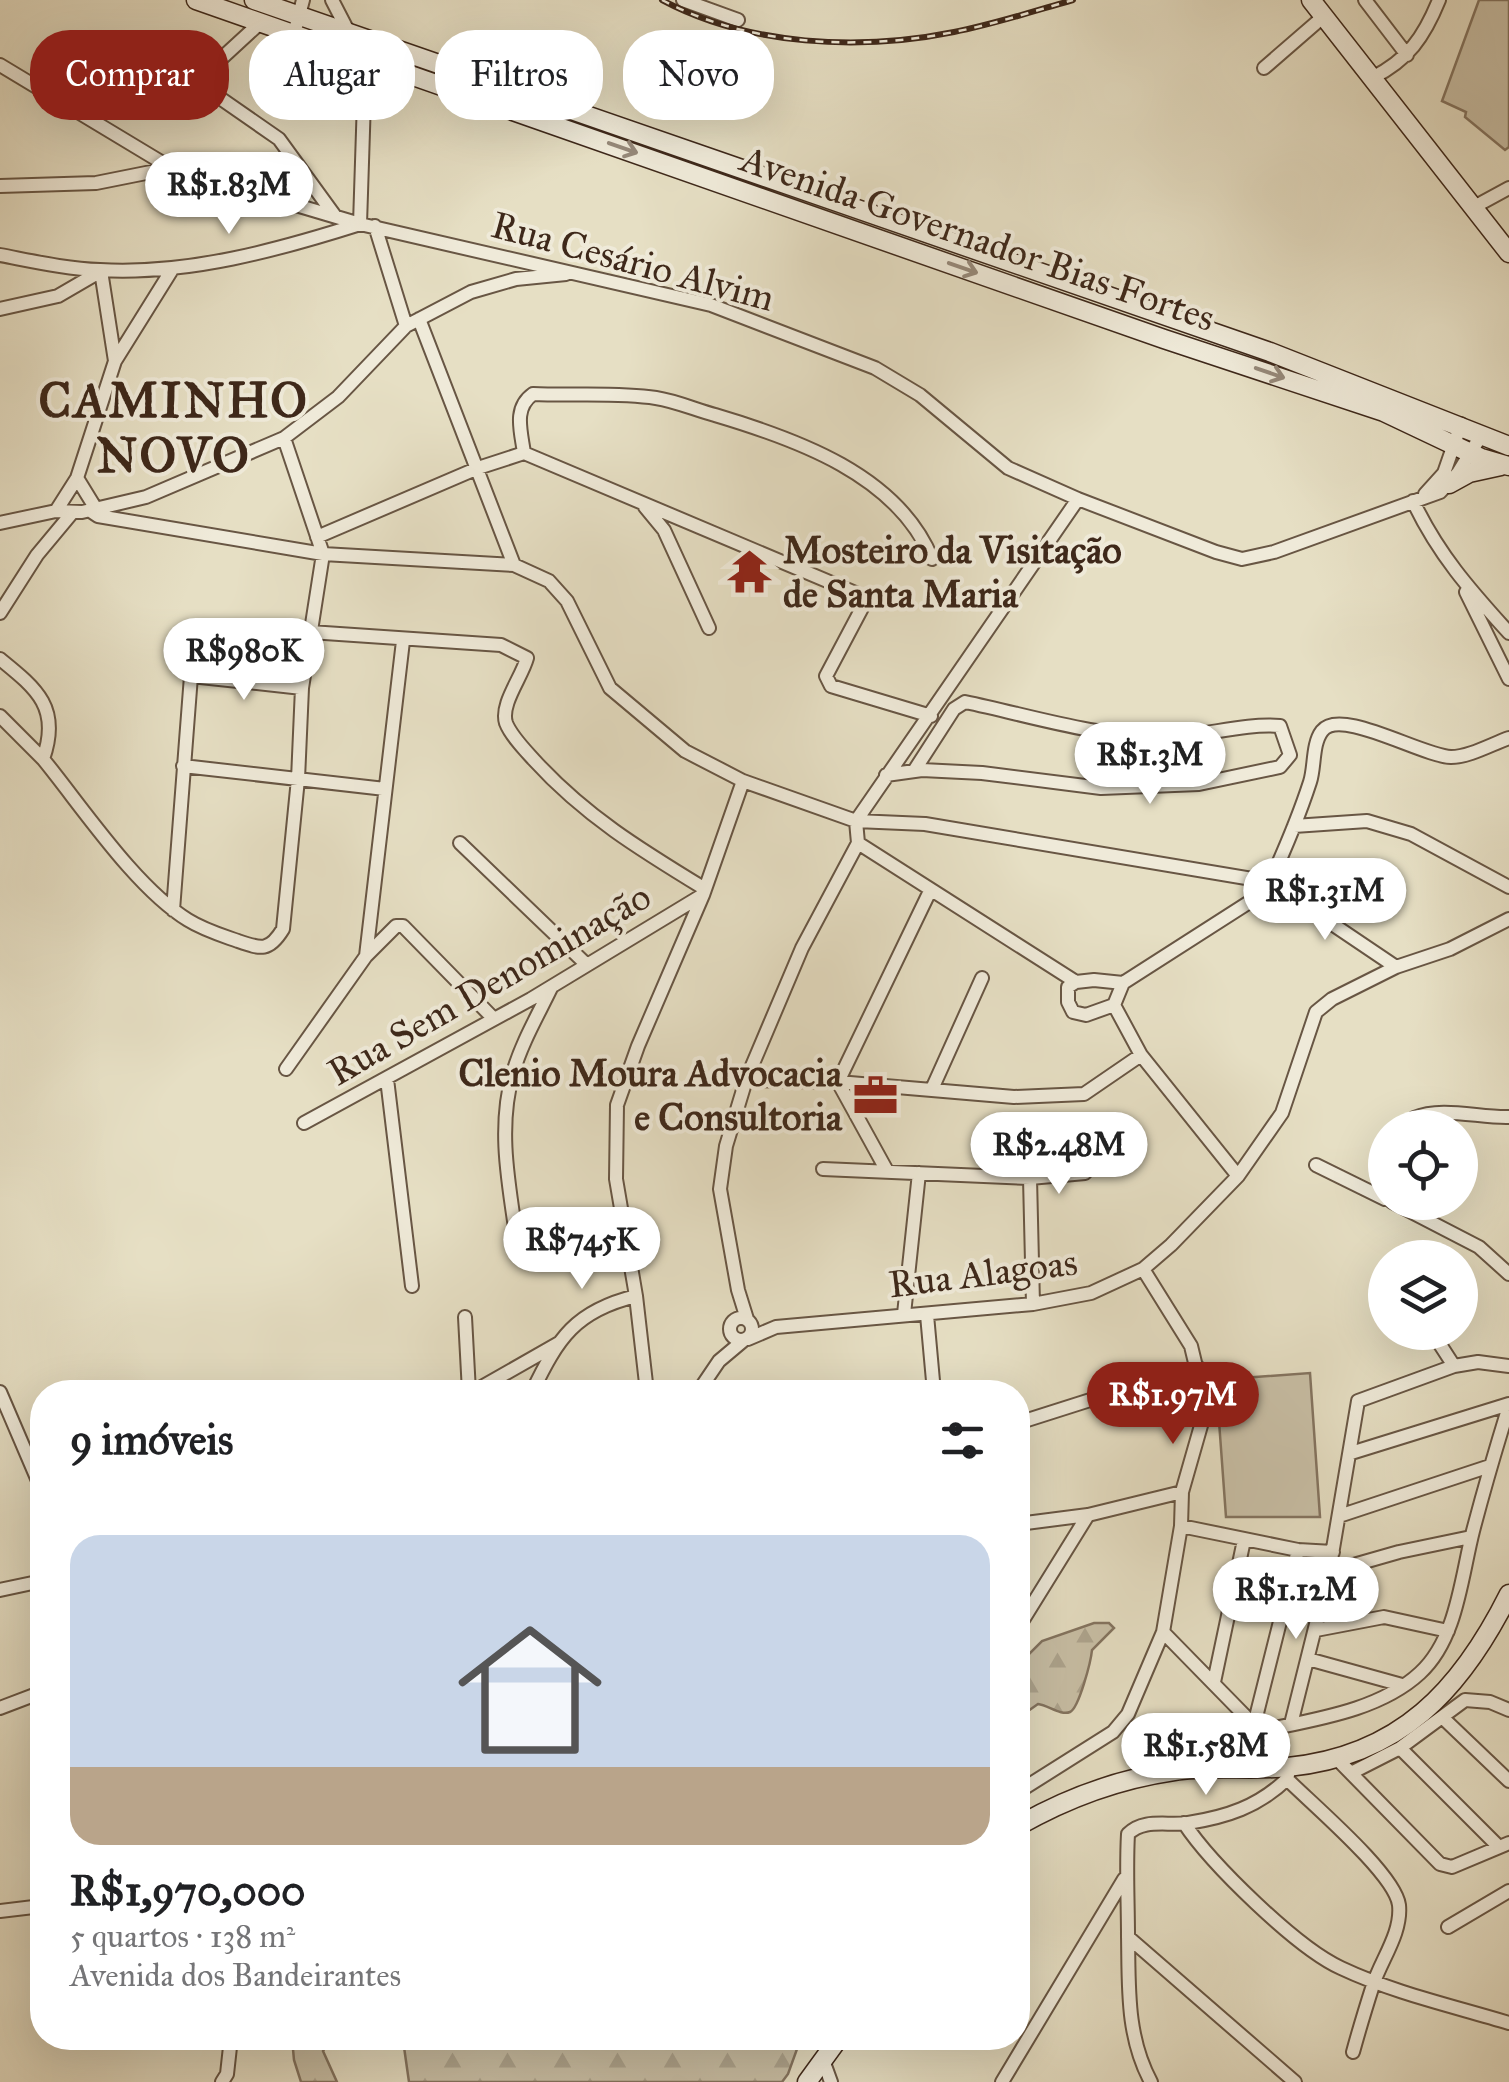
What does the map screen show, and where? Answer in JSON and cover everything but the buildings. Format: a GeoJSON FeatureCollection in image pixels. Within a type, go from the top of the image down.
{"type":"FeatureCollection","features":[{"type":"Feature","properties":{"kind":"main road","name":"Avenida Governador Bias Fortes"},"geometry":{"type":"LineString","coordinates":[[196,0],[282,30]]}},
{"type":"Feature","properties":{"kind":"main road","name":"Avenida Governador Bias Fortes"},"geometry":{"type":"LineString","coordinates":[[254,0],[301,8],[347,30]]}},
{"type":"Feature","properties":{"kind":"main road"},"geometry":{"type":"LineString","coordinates":[[1311,0],[1509,253]]}},
{"type":"Feature","properties":{"kind":"main road","name":"Avenida Governador Bias Fortes"},"geometry":{"type":"LineString","coordinates":[[415,58],[577,122]]}},
{"type":"Feature","properties":{"kind":"main road","name":"Avenida Governador Bias Fortes"},"geometry":{"type":"LineString","coordinates":[[415,73],[917,230],[1270,352],[1509,446]]}},
{"type":"Feature","properties":{"kind":"main road","name":"Avenida Governador Bias Fortes"},"geometry":{"type":"LineString","coordinates":[[717,170],[907,249],[1384,412],[1508,466]]}},
{"type":"Feature","properties":{"kind":"main road"},"geometry":{"type":"LineString","coordinates":[[878,238],[887,232],[886,220]]}},
{"type":"Feature","properties":{"kind":"main road"},"geometry":{"type":"LineString","coordinates":[[907,249],[905,234],[917,230]]}},
{"type":"Feature","properties":{"kind":"main road"},"geometry":{"type":"LineString","coordinates":[[1449,484],[1468,473],[1508,466]]}},
{"type":"Feature","properties":{"kind":"main road"},"geometry":{"type":"LineString","coordinates":[[1030,1819],[1056,1804],[1109,1786],[1176,1770],[1264,1768],[1288,1773],[1344,1766],[1396,1733],[1440,1698],[1477,1654],[1509,1594]]}},
{"type":"Feature","properties":{"kind":"main road"},"geometry":{"type":"LineString","coordinates":[[807,2082],[830,2050]]}},
{"type":"Feature","properties":{"kind":"street"},"geometry":{"type":"LineString","coordinates":[[301,8],[316,0]]}},
{"type":"Feature","properties":{"kind":"street"},"geometry":{"type":"LineString","coordinates":[[332,0],[353,30]]}},
{"type":"Feature","properties":{"kind":"street"},"geometry":{"type":"LineString","coordinates":[[682,0],[738,20]]}},
{"type":"Feature","properties":{"kind":"street"},"geometry":{"type":"LineString","coordinates":[[1372,78],[1407,55],[1428,27],[1438,0]]}},
{"type":"Feature","properties":{"kind":"street"},"geometry":{"type":"LineString","coordinates":[[1368,1],[1407,55]]}},
{"type":"Feature","properties":{"kind":"street"},"geometry":{"type":"LineString","coordinates":[[1264,68],[1324,16]]}},
{"type":"Feature","properties":{"kind":"street"},"geometry":{"type":"LineString","coordinates":[[260,23],[211,68],[208,89],[279,139],[336,216]]}},
{"type":"Feature","properties":{"kind":"street"},"geometry":{"type":"LineString","coordinates":[[0,65],[171,168]]}},
{"type":"Feature","properties":{"kind":"street"},"geometry":{"type":"LineString","coordinates":[[367,120],[368,225],[478,468],[514,565]]}},
{"type":"Feature","properties":{"kind":"street"},"geometry":{"type":"LineString","coordinates":[[0,186],[96,184],[171,168]]}},
{"type":"Feature","properties":{"kind":"street","name":"Rua Cesário Alvim"},"geometry":{"type":"LineString","coordinates":[[171,168],[368,225],[711,305],[875,368],[920,395],[1008,468],[1078,499],[1242,559],[1274,552],[1436,494],[1449,484]]}},
{"type":"Feature","properties":{"kind":"street"},"geometry":{"type":"LineString","coordinates":[[1474,207],[1509,188]]}},
{"type":"Feature","properties":{"kind":"street"},"geometry":{"type":"LineString","coordinates":[[0,255],[101,270],[173,268],[288,247],[368,225]]}},
{"type":"Feature","properties":{"kind":"street"},"geometry":{"type":"LineString","coordinates":[[56,511],[76,478],[114,361],[173,268]]}},
{"type":"Feature","properties":{"kind":"street"},"geometry":{"type":"LineString","coordinates":[[0,309],[58,296],[101,270]]}},
{"type":"Feature","properties":{"kind":"street"},"geometry":{"type":"LineString","coordinates":[[101,270],[114,361]]}},
{"type":"Feature","properties":{"kind":"street"},"geometry":{"type":"LineString","coordinates":[[0,523],[56,511],[92,510],[146,497],[284,438],[338,398],[412,322],[472,292],[516,279],[579,272]]}},
{"type":"Feature","properties":{"kind":"street"},"geometry":{"type":"LineString","coordinates":[[524,453],[519,412],[533,394],[658,398],[753,426],[834,461],[902,510],[924,538],[932,559]]}},
{"type":"Feature","properties":{"kind":"street"},"geometry":{"type":"LineString","coordinates":[[1449,484],[1462,449],[1461,424]]}},
{"type":"Feature","properties":{"kind":"street"},"geometry":{"type":"LineString","coordinates":[[1482,434],[1462,449],[1418,498],[1432,542],[1509,633]]}},
{"type":"Feature","properties":{"kind":"street"},"geometry":{"type":"LineString","coordinates":[[0,716],[43,758],[142,880],[174,910],[209,932],[260,948],[274,942],[283,929],[298,780],[302,688],[323,554],[284,438]]}},
{"type":"Feature","properties":{"kind":"street"},"geometry":{"type":"LineString","coordinates":[[317,538],[478,468],[524,453],[858,594],[862,608],[826,676],[831,686],[931,716]]}},
{"type":"Feature","properties":{"kind":"street"},"geometry":{"type":"LineString","coordinates":[[76,478],[98,516],[323,554],[514,565],[549,581],[567,600],[610,688],[685,750],[743,781],[856,821],[925,824],[1273,884],[1396,968]]}},
{"type":"Feature","properties":{"kind":"street"},"geometry":{"type":"LineString","coordinates":[[749,1321],[738,1318],[730,1327],[735,1339],[746,1340],[752,1331],[749,1321],[738,1290],[720,1189],[726,1146],[746,1080],[802,948],[858,844],[856,821],[1078,499]]}},
{"type":"Feature","properties":{"kind":"street"},"geometry":{"type":"LineString","coordinates":[[643,505],[664,530],[709,628]]}},
{"type":"Feature","properties":{"kind":"street"},"geometry":{"type":"LineString","coordinates":[[0,613],[37,555],[72,513]]}},
{"type":"Feature","properties":{"kind":"street"},"geometry":{"type":"LineString","coordinates":[[1459,578],[1509,679]]}},
{"type":"Feature","properties":{"kind":"street"},"geometry":{"type":"LineString","coordinates":[[310,632],[501,645],[527,658],[506,708],[506,722],[520,744],[566,795],[618,836],[704,892]]}},
{"type":"Feature","properties":{"kind":"street"},"geometry":{"type":"LineString","coordinates":[[366,956],[403,641]]}},
{"type":"Feature","properties":{"kind":"street"},"geometry":{"type":"LineString","coordinates":[[0,659],[44,702],[50,719],[43,758]]}},
{"type":"Feature","properties":{"kind":"street"},"geometry":{"type":"LineString","coordinates":[[174,910],[191,676],[302,688]]}},
{"type":"Feature","properties":{"kind":"street"},"geometry":{"type":"LineString","coordinates":[[886,776],[914,771],[982,772],[1102,788],[1199,784],[1280,766],[1290,755],[1280,726],[1262,724],[1168,737],[1106,735],[965,702],[954,709],[914,771]]}},
{"type":"Feature","properties":{"kind":"street"},"geometry":{"type":"LineString","coordinates":[[1123,983],[1076,982],[1068,988],[1068,1002],[1073,1012],[1086,1015],[1114,1005],[1123,983],[1273,884],[1312,778],[1318,738],[1324,727],[1333,722],[1356,725],[1422,752],[1454,758],[1509,738]]}},
{"type":"Feature","properties":{"kind":"street"},"geometry":{"type":"LineString","coordinates":[[182,766],[385,790]]}},
{"type":"Feature","properties":{"kind":"street"},"geometry":{"type":"LineString","coordinates":[[646,1380],[616,1180],[617,1105],[704,892],[743,781]]}},
{"type":"Feature","properties":{"kind":"street"},"geometry":{"type":"LineString","coordinates":[[1294,826],[1367,821],[1411,834],[1509,887]]}},
{"type":"Feature","properties":{"kind":"street"},"geometry":{"type":"LineString","coordinates":[[460,843],[587,965]]}},
{"type":"Feature","properties":{"kind":"street"},"geometry":{"type":"LineString","coordinates":[[858,844],[1076,982]]}},
{"type":"Feature","properties":{"kind":"street"},"geometry":{"type":"LineString","coordinates":[[838,1082],[930,891]]}},
{"type":"Feature","properties":{"kind":"street","name":"Rua Sem Denominação"},"geometry":{"type":"LineString","coordinates":[[304,1123],[494,1020],[704,892]]}},
{"type":"Feature","properties":{"kind":"street","name":"Rua Alagoas"},"geometry":{"type":"LineString","coordinates":[[707,1380],[720,1361],[746,1340],[776,1327],[1033,1304],[1091,1293],[1143,1269],[1172,1245],[1238,1176],[1282,1113],[1316,1012],[1332,998],[1509,919]]}},
{"type":"Feature","properties":{"kind":"street"},"geometry":{"type":"LineString","coordinates":[[286,1069],[366,956],[396,926],[404,926],[494,1020]]}},
{"type":"Feature","properties":{"kind":"street"},"geometry":{"type":"LineString","coordinates":[[932,1089],[982,978]]}},
{"type":"Feature","properties":{"kind":"street"},"geometry":{"type":"LineString","coordinates":[[516,1241],[504,1147],[506,1112],[514,1071],[552,986]]}},
{"type":"Feature","properties":{"kind":"street"},"geometry":{"type":"LineString","coordinates":[[1114,1005],[1141,1056],[1238,1176]]}},
{"type":"Feature","properties":{"kind":"street"},"geometry":{"type":"LineString","coordinates":[[746,1080],[838,1082],[1014,1096],[1084,1094],[1141,1056]]}},
{"type":"Feature","properties":{"kind":"street"},"geometry":{"type":"LineString","coordinates":[[387,1079],[412,1286]]}},
{"type":"Feature","properties":{"kind":"street"},"geometry":{"type":"LineString","coordinates":[[838,1082],[887,1171]]}},
{"type":"Feature","properties":{"kind":"street"},"geometry":{"type":"LineString","coordinates":[[1478,1118],[1509,1117]]}},
{"type":"Feature","properties":{"kind":"street"},"geometry":{"type":"LineString","coordinates":[[1316,1165],[1368,1191]]}},
{"type":"Feature","properties":{"kind":"street"},"geometry":{"type":"LineString","coordinates":[[823,1170],[1030,1178],[1084,1173]]}},
{"type":"Feature","properties":{"kind":"street"},"geometry":{"type":"LineString","coordinates":[[904,1314],[919,1174]]}},
{"type":"Feature","properties":{"kind":"street"},"geometry":{"type":"LineString","coordinates":[[1030,1178],[1033,1304]]}},
{"type":"Feature","properties":{"kind":"street"},"geometry":{"type":"LineString","coordinates":[[1426,1220],[1478,1247],[1509,1274]]}},
{"type":"Feature","properties":{"kind":"street"},"geometry":{"type":"LineString","coordinates":[[1030,1784],[1113,1732],[1128,1714],[1163,1632],[1182,1526],[1182,1492],[1206,1408],[1191,1346],[1143,1269]]}},
{"type":"Feature","properties":{"kind":"street","name":"Rua Alagoas"},"geometry":{"type":"LineString","coordinates":[[720,1361],[738,1290]]}},
{"type":"Feature","properties":{"kind":"street"},"geometry":{"type":"LineString","coordinates":[[539,1380],[561,1342],[586,1314],[610,1302],[636,1296]]}},
{"type":"Feature","properties":{"kind":"street"},"geometry":{"type":"LineString","coordinates":[[928,1315],[933,1380]]}},
{"type":"Feature","properties":{"kind":"street"},"geometry":{"type":"LineString","coordinates":[[465,1317],[470,1380]]}},
{"type":"Feature","properties":{"kind":"street","name":"Rua Alagoas"},"geometry":{"type":"LineString","coordinates":[[749,1321],[776,1327]]}},
{"type":"Feature","properties":{"kind":"street"},"geometry":{"type":"LineString","coordinates":[[493,1380],[561,1342]]}},
{"type":"Feature","properties":{"kind":"street"},"geometry":{"type":"LineString","coordinates":[[1444,1350],[1454,1366]]}},
{"type":"Feature","properties":{"kind":"street"},"geometry":{"type":"LineString","coordinates":[[1291,1724],[1329,1572],[1352,1453],[1356,1406],[1368,1395],[1454,1366],[1478,1362],[1509,1366]]}},
{"type":"Feature","properties":{"kind":"street"},"geometry":{"type":"LineString","coordinates":[[1030,1419],[1197,1366]]}},
{"type":"Feature","properties":{"kind":"street"},"geometry":{"type":"LineString","coordinates":[[0,1392],[30,1462]]}},
{"type":"Feature","properties":{"kind":"street"},"geometry":{"type":"LineString","coordinates":[[1352,1453],[1509,1405]]}},
{"type":"Feature","properties":{"kind":"street"},"geometry":{"type":"LineString","coordinates":[[1255,1728],[1331,1716],[1402,1685],[1428,1664],[1448,1630],[1509,1405]]}},
{"type":"Feature","properties":{"kind":"street"},"geometry":{"type":"LineString","coordinates":[[1339,1516],[1490,1466]]}},
{"type":"Feature","properties":{"kind":"street"},"geometry":{"type":"LineString","coordinates":[[1030,1522],[1088,1515],[1182,1492]]}},
{"type":"Feature","properties":{"kind":"street"},"geometry":{"type":"LineString","coordinates":[[1030,1608],[1088,1515]]}},
{"type":"Feature","properties":{"kind":"street"},"geometry":{"type":"LineString","coordinates":[[1182,1526],[1298,1550],[1333,1552]]}},
{"type":"Feature","properties":{"kind":"street"},"geometry":{"type":"LineString","coordinates":[[1329,1572],[1471,1537]]}},
{"type":"Feature","properties":{"kind":"street"},"geometry":{"type":"LineString","coordinates":[[1214,1682],[1244,1540]]}},
{"type":"Feature","properties":{"kind":"street"},"geometry":{"type":"LineString","coordinates":[[1264,1768],[1255,1728],[1298,1550]]}},
{"type":"Feature","properties":{"kind":"street"},"geometry":{"type":"LineString","coordinates":[[0,1590],[30,1584]]}},
{"type":"Feature","properties":{"kind":"street"},"geometry":{"type":"LineString","coordinates":[[1316,1630],[1384,1617],[1448,1630]]}},
{"type":"Feature","properties":{"kind":"street"},"geometry":{"type":"LineString","coordinates":[[1163,1632],[1255,1728]]}},
{"type":"Feature","properties":{"kind":"street"},"geometry":{"type":"LineString","coordinates":[[1308,1660],[1402,1685]]}},
{"type":"Feature","properties":{"kind":"street"},"geometry":{"type":"LineString","coordinates":[[0,1708],[30,1697]]}},
{"type":"Feature","properties":{"kind":"street"},"geometry":{"type":"LineString","coordinates":[[1400,1748],[1504,1845],[1458,1865],[1445,1867],[1344,1766],[1400,1748],[1460,1702],[1490,1702],[1509,1710]]}},
{"type":"Feature","properties":{"kind":"street"},"geometry":{"type":"LineString","coordinates":[[1442,1717],[1509,1781]]}},
{"type":"Feature","properties":{"kind":"street"},"geometry":{"type":"LineString","coordinates":[[1151,2082],[1137,2052],[1131,2022],[1125,1876],[1128,1834],[1135,1827],[1184,1823],[1248,1808],[1270,1795],[1288,1773],[1372,1863],[1398,1902],[1396,1927],[1352,2052]]}},
{"type":"Feature","properties":{"kind":"street"},"geometry":{"type":"LineString","coordinates":[[1184,1823],[1203,1851],[1235,1884],[1338,1968],[1509,2023]]}},
{"type":"Feature","properties":{"kind":"street"},"geometry":{"type":"LineString","coordinates":[[1030,2035],[1125,1876]]}},
{"type":"Feature","properties":{"kind":"street"},"geometry":{"type":"LineString","coordinates":[[1448,1926],[1509,1892]]}},
{"type":"Feature","properties":{"kind":"street"},"geometry":{"type":"LineString","coordinates":[[0,1911],[30,1907]]}},
{"type":"Feature","properties":{"kind":"street"},"geometry":{"type":"LineString","coordinates":[[1128,1938],[1295,2082]]}},
{"type":"Feature","properties":{"kind":"street"},"geometry":{"type":"LineString","coordinates":[[222,2082],[230,2050]]}},
{"type":"Feature","properties":{"kind":"street"},"geometry":{"type":"LineString","coordinates":[[1002,2082],[1021,2050]]}},
{"type":"Feature","properties":{"kind":"street"},"geometry":{"type":"LineString","coordinates":[[823,2060],[831,2082]]}},
{"type":"Feature","properties":{"kind":"green space"},"geometry":{"type":"Polygon","coordinates":[[[1479,0],[1509,0],[1509,147],[1505,150],[1465,117],[1466,112],[1442,101],[1479,0]]]}},
{"type":"Feature","properties":{"kind":"green space"},"geometry":{"type":"Polygon","coordinates":[[[1310,1373],[1320,1517],[1226,1517],[1216,1380],[1310,1373]]]}},
{"type":"Feature","properties":{"kind":"green space"},"geometry":{"type":"Polygon","coordinates":[[[1094,1623],[1109,1623],[1114,1628],[1092,1650],[1084,1684],[1070,1712],[1038,1704],[1030,1710],[1030,1653],[1042,1641],[1094,1623]]]}},
{"type":"Feature","properties":{"kind":"green space"},"geometry":{"type":"Polygon","coordinates":[[[293,2050],[324,2050],[337,2082],[301,2082],[293,2050]]]}},
{"type":"Feature","properties":{"kind":"green space"},"geometry":{"type":"Polygon","coordinates":[[[404,2050],[797,2050],[782,2082],[409,2082],[404,2050]]]}},
{"type":"Feature","properties":{"kind":"railway"},"geometry":{"type":"LineString","coordinates":[[662,0],[731,27],[767,35],[843,42],[954,32],[1073,0]]}},
{"type":"Feature","properties":{"kind":"place","name":"Mosteiro da Visitação de Santa Maria"},"geometry":{"type":"Point","coordinates":[750,572]}},
{"type":"Feature","properties":{"kind":"place","name":"Clenio Moura Advocacia e Consultoria"},"geometry":{"type":"Point","coordinates":[875,1095]}},
{"type":"Feature","properties":{"kind":"district","name":"CAMINHO NOVO"},"geometry":{"type":"Point","coordinates":[174,428]}}]}
